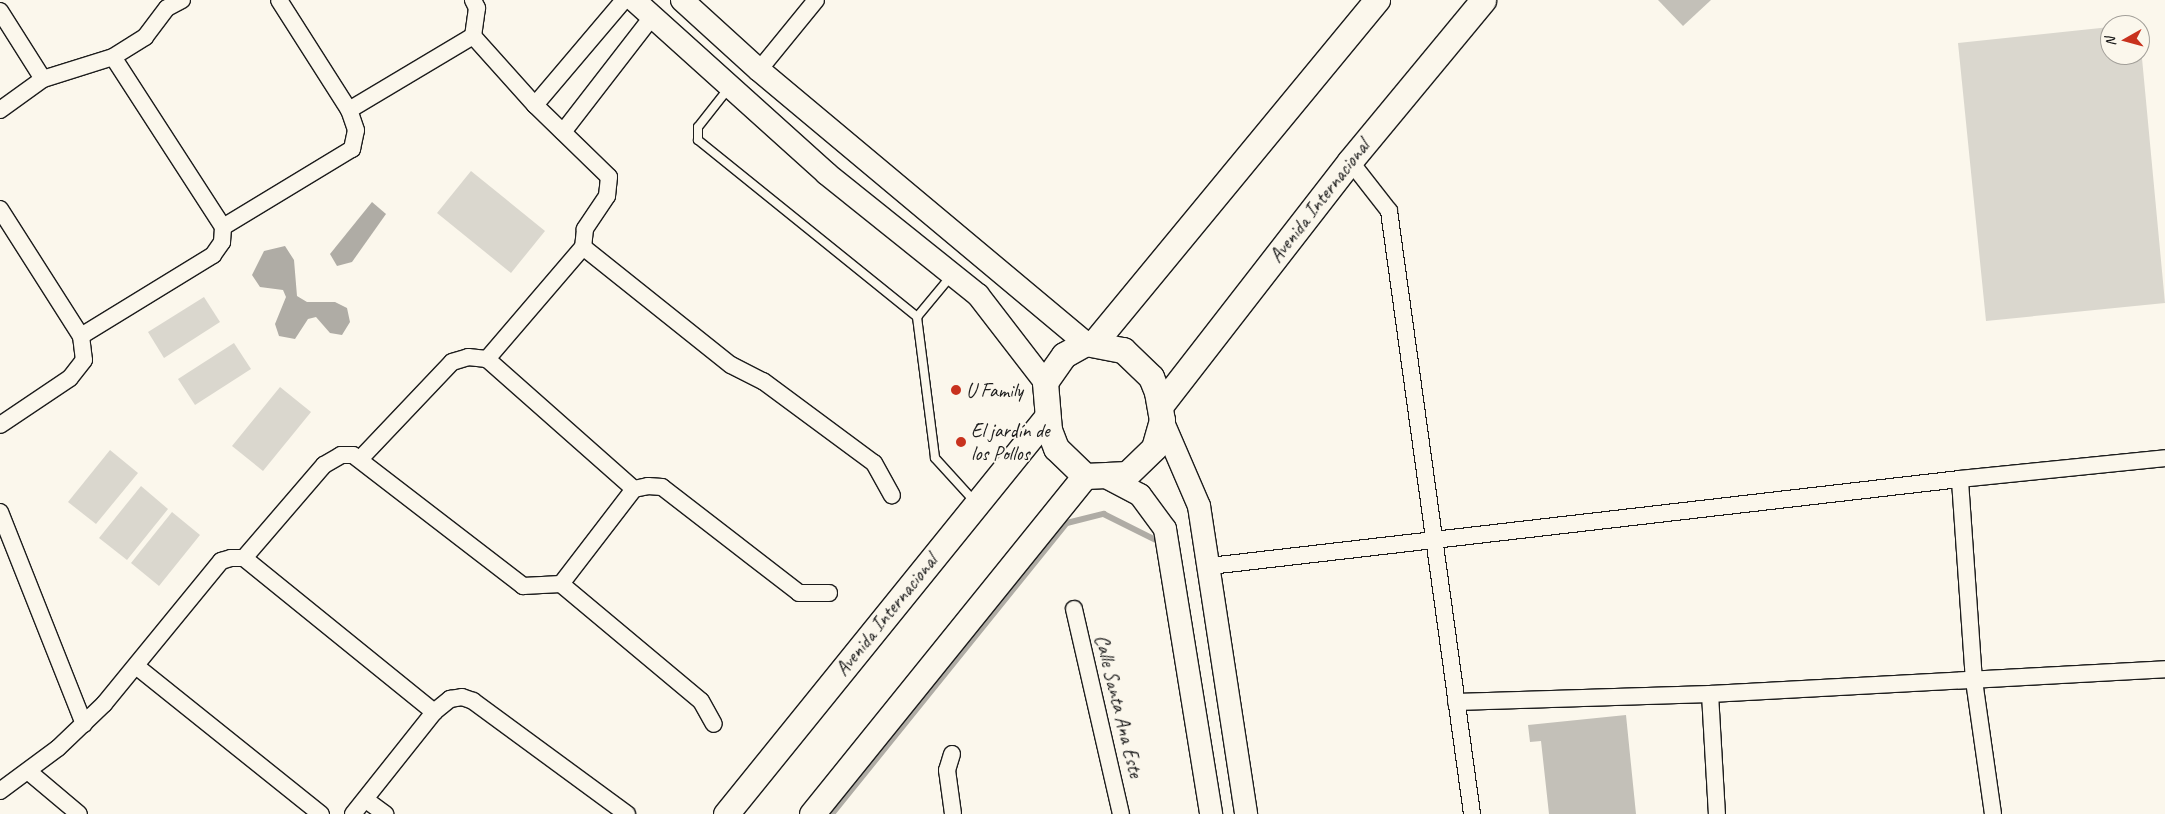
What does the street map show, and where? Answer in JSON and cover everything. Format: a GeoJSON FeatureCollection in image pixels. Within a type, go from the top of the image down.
{"type":"FeatureCollection","features":[{"type":"Feature","properties":{"kind":"main road"},"geometry":{"type":"LineString","coordinates":[[1090,343],[1123,350],[1139,363],[1151,377],[1161,413],[1154,448],[1128,474],[1097,477],[1056,448],[1047,417],[1045,382],[1064,355],[1090,343],[1377,0]]}},
{"type":"Feature","properties":{"kind":"main road","name":"Avenida Internacional"},"geometry":{"type":"LineString","coordinates":[[1161,413],[1350,161],[1483,0]]}},
{"type":"Feature","properties":{"kind":"main road","name":"Avenida Internacional"},"geometry":{"type":"LineString","coordinates":[[726,814],[1047,417]]}},
{"type":"Feature","properties":{"kind":"main road"},"geometry":{"type":"LineString","coordinates":[[812,814],[1097,477]]}},
{"type":"Feature","properties":{"kind":"street"},"geometry":{"type":"LineString","coordinates":[[0,110],[43,79],[113,57],[145,37],[164,4],[182,0]]}},
{"type":"Feature","properties":{"kind":"street"},"geometry":{"type":"LineString","coordinates":[[223,227],[352,149],[356,130],[349,110],[279,0]]}},
{"type":"Feature","properties":{"kind":"street"},"geometry":{"type":"LineString","coordinates":[[473,0],[477,8],[473,36]]}},
{"type":"Feature","properties":{"kind":"street"},"geometry":{"type":"LineString","coordinates":[[535,105],[624,0]]}},
{"type":"Feature","properties":{"kind":"street"},"geometry":{"type":"LineString","coordinates":[[634,0],[728,89],[827,174],[906,234],[984,303],[1045,382]]}},
{"type":"Feature","properties":{"kind":"street"},"geometry":{"type":"LineString","coordinates":[[682,0],[759,70],[925,209],[1090,343]]}},
{"type":"Feature","properties":{"kind":"street"},"geometry":{"type":"LineString","coordinates":[[759,70],[816,0]]}},
{"type":"Feature","properties":{"kind":"street"},"geometry":{"type":"LineString","coordinates":[[0,11],[43,79]]}},
{"type":"Feature","properties":{"kind":"street"},"geometry":{"type":"LineString","coordinates":[[563,132],[652,17]]}},
{"type":"Feature","properties":{"kind":"street"},"geometry":{"type":"LineString","coordinates":[[349,110],[473,36]]}},
{"type":"Feature","properties":{"kind":"street"},"geometry":{"type":"LineString","coordinates":[[473,36],[535,105],[609,177],[607,196],[585,229],[583,247],[487,359]]}},
{"type":"Feature","properties":{"kind":"street"},"geometry":{"type":"LineString","coordinates":[[81,336],[213,255],[222,242],[223,227],[113,57]]}},
{"type":"Feature","properties":{"kind":"street"},"geometry":{"type":"LineString","coordinates":[[1350,161],[1390,211],[1472,814]]}},
{"type":"Feature","properties":{"kind":"street"},"geometry":{"type":"LineString","coordinates":[[0,209],[81,336],[84,360],[70,378],[0,425]]}},
{"type":"Feature","properties":{"kind":"street"},"geometry":{"type":"LineString","coordinates":[[906,234],[925,209]]}},
{"type":"Feature","properties":{"kind":"street"},"geometry":{"type":"LineString","coordinates":[[583,247],[731,365],[763,381],[874,463],[892,495]]}},
{"type":"Feature","properties":{"kind":"street"},"geometry":{"type":"LineString","coordinates":[[361,458],[452,362],[468,357],[487,359],[634,489],[662,487],[799,593],[829,593]]}},
{"type":"Feature","properties":{"kind":"street"},"geometry":{"type":"LineString","coordinates":[[1161,413],[1200,506],[1246,814]]}},
{"type":"Feature","properties":{"kind":"street"},"geometry":{"type":"LineString","coordinates":[[0,791],[29,772],[84,724],[136,666],[222,561],[244,558],[324,465],[341,455],[361,458],[523,586],[561,584],[701,701],[714,724]]}},
{"type":"Feature","properties":{"kind":"street"},"geometry":{"type":"LineString","coordinates":[[1210,566],[1960,478],[2165,458]]}},
{"type":"Feature","properties":{"kind":"street"},"geometry":{"type":"LineString","coordinates":[[1097,477],[1140,495],[1165,530],[1211,814]]}},
{"type":"Feature","properties":{"kind":"street"},"geometry":{"type":"LineString","coordinates":[[1960,478],[1974,681],[1993,814]]}},
{"type":"Feature","properties":{"kind":"street"},"geometry":{"type":"LineString","coordinates":[[561,584],[634,489]]}},
{"type":"Feature","properties":{"kind":"street"},"geometry":{"type":"LineString","coordinates":[[0,519],[84,724]]}},
{"type":"Feature","properties":{"kind":"street"},"geometry":{"type":"LineString","coordinates":[[244,558],[434,712]]}},
{"type":"Feature","properties":{"kind":"street","name":"Calle Santa Ana Este"},"geometry":{"type":"LineString","coordinates":[[1074,609],[1121,814]]}},
{"type":"Feature","properties":{"kind":"street"},"geometry":{"type":"LineString","coordinates":[[136,666],[321,814]]}},
{"type":"Feature","properties":{"kind":"street"},"geometry":{"type":"LineString","coordinates":[[1456,702],[1710,694],[1974,681],[2165,669]]}},
{"type":"Feature","properties":{"kind":"street"},"geometry":{"type":"LineString","coordinates":[[1710,694],[1717,814]]}},
{"type":"Feature","properties":{"kind":"street"},"geometry":{"type":"LineString","coordinates":[[353,814],[434,712],[450,698],[473,701],[627,814]]}},
{"type":"Feature","properties":{"kind":"street"},"geometry":{"type":"LineString","coordinates":[[952,754],[947,770],[953,814]]}},
{"type":"Feature","properties":{"kind":"street"},"geometry":{"type":"LineString","coordinates":[[29,772],[79,814]]}},
{"type":"Feature","properties":{"kind":"street"},"geometry":{"type":"LineString","coordinates":[[366,800],[385,814]]}},
{"type":"Feature","properties":{"kind":"lane"},"geometry":{"type":"LineString","coordinates":[[728,89],[698,127],[698,140],[917,317],[936,458],[977,503]]}},
{"type":"Feature","properties":{"kind":"lane"},"geometry":{"type":"LineString","coordinates":[[917,317],[952,274]]}},
{"type":"Feature","properties":{"kind":"shaded area"},"geometry":{"type":"Polygon","coordinates":[[[2100,28],[2100,65],[2143,65],[2165,303],[1986,321],[1958,43],[2100,28]]]}},
{"type":"Feature","properties":{"kind":"shaded area"},"geometry":{"type":"Polygon","coordinates":[[[471,171],[545,231],[511,273],[437,213],[471,171]]]}},
{"type":"Feature","properties":{"kind":"shaded area"},"geometry":{"type":"Polygon","coordinates":[[[372,202],[386,214],[352,262],[337,266],[330,254],[372,202]]]}},
{"type":"Feature","properties":{"kind":"shaded area"},"geometry":{"type":"Polygon","coordinates":[[[285,246],[294,260],[297,296],[307,302],[335,302],[347,308],[350,322],[342,335],[330,333],[316,317],[308,319],[295,339],[279,336],[275,324],[286,297],[283,290],[260,287],[252,275],[264,251],[285,246]]]}},
{"type":"Feature","properties":{"kind":"shaded area"},"geometry":{"type":"Polygon","coordinates":[[[204,297],[220,322],[164,358],[148,332],[204,297]]]}},
{"type":"Feature","properties":{"kind":"shaded area"},"geometry":{"type":"Polygon","coordinates":[[[234,343],[251,369],[195,405],[178,379],[234,343]]]}},
{"type":"Feature","properties":{"kind":"shaded area"},"geometry":{"type":"Polygon","coordinates":[[[280,387],[311,412],[263,471],[232,446],[280,387]]]}},
{"type":"Feature","properties":{"kind":"shaded area"},"geometry":{"type":"Polygon","coordinates":[[[110,450],[138,473],[96,524],[68,502],[110,450]]]}},
{"type":"Feature","properties":{"kind":"shaded area"},"geometry":{"type":"Polygon","coordinates":[[[141,486],[168,509],[127,560],[99,538],[141,486]]]}},
{"type":"Feature","properties":{"kind":"shaded area"},"geometry":{"type":"Polygon","coordinates":[[[172,512],[200,535],[159,586],[131,563],[172,512]]]}},
{"type":"Feature","properties":{"kind":"building"},"geometry":{"type":"Polygon","coordinates":[[[1658,0],[1711,0],[1683,26],[1658,0]]]}},
{"type":"Feature","properties":{"kind":"building"},"geometry":{"type":"Polygon","coordinates":[[[1626,715],[1636,814],[1549,814],[1541,741],[1530,742],[1528,725],[1626,715]]]}},
{"type":"Feature","properties":{"kind":"waterway"},"geometry":{"type":"LineString","coordinates":[[832,814],[1067,523],[1104,514],[1156,540]]}},
{"type":"Feature","properties":{"kind":"place","name":"U Family"},"geometry":{"type":"Point","coordinates":[956,390]}},
{"type":"Feature","properties":{"kind":"place","name":"El jardín de los Pollos"},"geometry":{"type":"Point","coordinates":[961,442]}}]}
